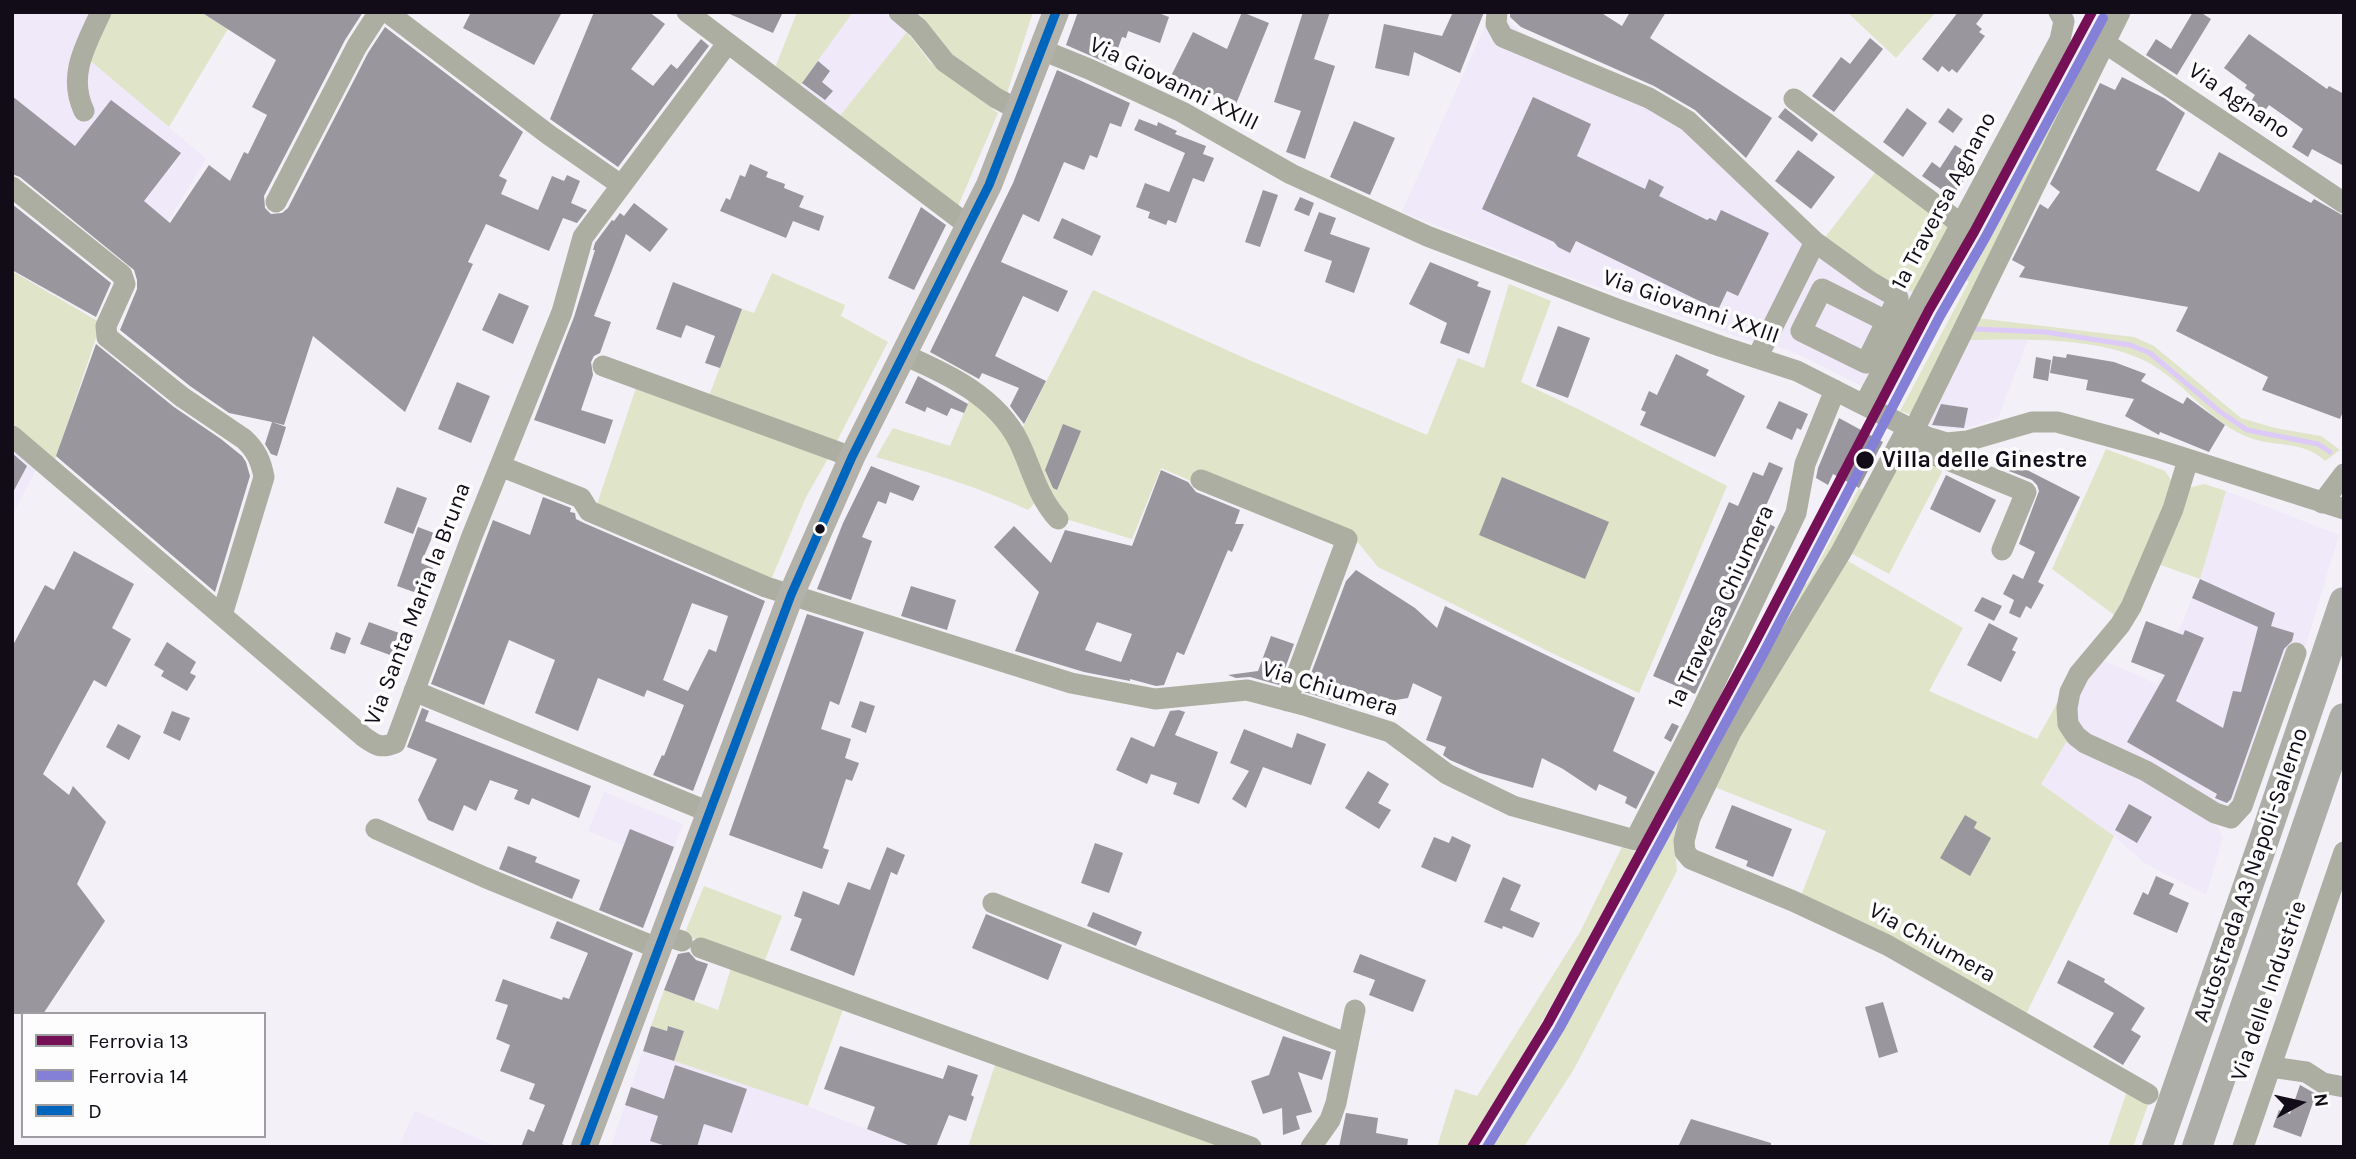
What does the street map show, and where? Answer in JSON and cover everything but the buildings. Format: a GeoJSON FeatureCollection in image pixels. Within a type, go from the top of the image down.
{"type":"FeatureCollection","features":[{"type":"Feature","properties":{"kind":"highway","name":"Autostrada A3 Napoli-Salerno"},"geometry":{"type":"LineString","coordinates":[[2157,1147],[2344,602]]}},
{"type":"Feature","properties":{"kind":"highway","name":"Autostrada A3 Napoli-Salerno"},"geometry":{"type":"LineString","coordinates":[[2196,1147],[2344,718]]}},
{"type":"Feature","properties":{"kind":"main road"},"geometry":{"type":"LineString","coordinates":[[584,1147],[676,943],[707,819],[791,595],[852,457],[989,185],[1056,12]]}},
{"type":"Feature","properties":{"kind":"street"},"geometry":{"type":"LineString","coordinates":[[84,111],[76,81],[79,61],[101,12]]}},
{"type":"Feature","properties":{"kind":"street"},"geometry":{"type":"LineString","coordinates":[[276,202],[357,46],[379,12]]}},
{"type":"Feature","properties":{"kind":"street"},"geometry":{"type":"LineString","coordinates":[[387,12],[621,186]]}},
{"type":"Feature","properties":{"kind":"street"},"geometry":{"type":"LineString","coordinates":[[687,12],[969,226]]}},
{"type":"Feature","properties":{"kind":"street"},"geometry":{"type":"LineString","coordinates":[[899,12],[918,28],[945,62],[996,98],[1019,110]]}},
{"type":"Feature","properties":{"kind":"street"},"geometry":{"type":"LineString","coordinates":[[2002,550],[2026,492],[1943,458],[1907,435],[2120,12]]}},
{"type":"Feature","properties":{"kind":"street"},"geometry":{"type":"LineString","coordinates":[[1496,13],[1496,24],[1503,37],[1649,98],[1688,121],[1815,242],[1869,281],[1898,298],[1886,321]]}},
{"type":"Feature","properties":{"kind":"street","name":"1ª Traversa Agnano"},"geometry":{"type":"LineString","coordinates":[[1864,405],[2060,40],[2062,17]]}},
{"type":"Feature","properties":{"kind":"street","name":"Via Agnano"},"geometry":{"type":"LineString","coordinates":[[2105,43],[2344,203]]}},
{"type":"Feature","properties":{"kind":"street","name":"Via Santa Maria la Bruna"},"geometry":{"type":"LineString","coordinates":[[12,436],[377,746],[386,747],[395,743],[500,466],[562,312],[583,237],[727,44]]}},
{"type":"Feature","properties":{"kind":"street","name":"Via Giovanni XXIII"},"geometry":{"type":"LineString","coordinates":[[1042,50],[1182,112],[1291,174],[1427,236],[1616,309],[1797,371],[1864,405],[1907,435],[1947,443],[1967,441],[2032,422],[2057,422],[2156,449],[2344,509]]}},
{"type":"Feature","properties":{"kind":"street"},"geometry":{"type":"LineString","coordinates":[[1794,99],[1962,224]]}},
{"type":"Feature","properties":{"kind":"street"},"geometry":{"type":"LineString","coordinates":[[12,187],[122,275],[125,284],[106,326],[107,337],[182,397],[243,439],[262,463],[264,477],[222,615]]}},
{"type":"Feature","properties":{"kind":"street"},"geometry":{"type":"LineString","coordinates":[[1757,358],[1815,242]]}},
{"type":"Feature","properties":{"kind":"street"},"geometry":{"type":"LineString","coordinates":[[904,355],[967,386],[995,409],[1019,441],[1037,488],[1046,506],[1058,519]]}},
{"type":"Feature","properties":{"kind":"street"},"geometry":{"type":"LineString","coordinates":[[603,366],[852,457]]}},
{"type":"Feature","properties":{"kind":"street","name":"1ª Traversa Chiumera"},"geometry":{"type":"LineString","coordinates":[[1635,839],[1698,719],[1796,513],[1805,464],[1835,390]]}},
{"type":"Feature","properties":{"kind":"street","name":"Via Chiumera"},"geometry":{"type":"LineString","coordinates":[[1907,435],[1841,552],[1731,732],[1690,818],[1684,841],[1685,852],[1691,859],[1793,901],[1887,945],[2148,1094]]}},
{"type":"Feature","properties":{"kind":"street"},"geometry":{"type":"LineString","coordinates":[[2188,460],[2164,531],[2131,607],[2120,625],[2079,674],[2070,692],[2068,724],[2085,743],[2146,771],[2215,813],[2231,818],[2242,806],[2295,653]]}},
{"type":"Feature","properties":{"kind":"street","name":"Via Chiumera"},"geometry":{"type":"LineString","coordinates":[[500,466],[581,498],[589,511],[766,587],[1100,690],[1155,699],[1247,690],[1287,701],[1390,732],[1447,774],[1513,806],[1635,839]]}},
{"type":"Feature","properties":{"kind":"street"},"geometry":{"type":"LineString","coordinates":[[2322,503],[2344,474]]}},
{"type":"Feature","properties":{"kind":"street"},"geometry":{"type":"LineString","coordinates":[[1200,480],[1347,539],[1287,701]]}},
{"type":"Feature","properties":{"kind":"street"},"geometry":{"type":"LineString","coordinates":[[414,691],[707,819]]}},
{"type":"Feature","properties":{"kind":"street"},"geometry":{"type":"LineString","coordinates":[[441,714],[707,819]]}},
{"type":"Feature","properties":{"kind":"street"},"geometry":{"type":"LineString","coordinates":[[376,828],[484,877],[1251,1147]]}},
{"type":"Feature","properties":{"kind":"street","name":"Via delle Industrie"},"geometry":{"type":"LineString","coordinates":[[2243,1147],[2344,852]]}},
{"type":"Feature","properties":{"kind":"street"},"geometry":{"type":"LineString","coordinates":[[993,903],[1348,1044]]}},
{"type":"Feature","properties":{"kind":"street"},"geometry":{"type":"LineString","coordinates":[[1311,1147],[1330,1120],[1355,1010]]}},
{"type":"Feature","properties":{"kind":"street"},"geometry":{"type":"LineString","coordinates":[[2271,1067],[2306,1072],[2323,1083],[2344,1087]]}},
{"type":"Feature","properties":{"kind":"shaded area"},"geometry":{"type":"Polygon","coordinates":[[[12,12],[92,12],[78,50],[206,159],[168,221],[12,96],[12,12]]]}},
{"type":"Feature","properties":{"kind":"shaded area"},"geometry":{"type":"Polygon","coordinates":[[[853,12],[883,12],[907,32],[839,117],[799,87],[853,12]]]}},
{"type":"Feature","properties":{"kind":"shaded area"},"geometry":{"type":"Polygon","coordinates":[[[1491,12],[1506,12],[1511,25],[1524,34],[1647,89],[1818,236],[1917,293],[1866,388],[1774,345],[1754,342],[1558,273],[1402,212],[1491,12]]]}},
{"type":"Feature","properties":{"kind":"shaded area"},"geometry":{"type":"Polygon","coordinates":[[[1966,340],[2028,340],[1998,418],[1964,429],[1931,427],[1924,424],[1966,340]]]}},
{"type":"Feature","properties":{"kind":"shaded area"},"geometry":{"type":"Polygon","coordinates":[[[12,441],[39,464],[12,516],[12,441]]]}},
{"type":"Feature","properties":{"kind":"shaded area"},"geometry":{"type":"Polygon","coordinates":[[[2226,491],[2339,535],[2305,647],[2293,645],[2242,786],[2231,802],[2221,805],[2083,735],[2076,720],[2077,689],[2100,659],[2157,684],[2200,579],[2226,491]]]}},
{"type":"Feature","properties":{"kind":"shaded area"},"geometry":{"type":"Polygon","coordinates":[[[2067,741],[2214,821],[2223,837],[2206,895],[2145,863],[2114,836],[2041,784],[2067,741]]]}},
{"type":"Feature","properties":{"kind":"shaded area"},"geometry":{"type":"Polygon","coordinates":[[[604,792],[683,824],[668,863],[588,831],[604,792]]]}},
{"type":"Feature","properties":{"kind":"shaded area"},"geometry":{"type":"Polygon","coordinates":[[[643,1051],[770,1092],[913,1147],[611,1147],[643,1051]]]}},
{"type":"Feature","properties":{"kind":"shaded area"},"geometry":{"type":"Polygon","coordinates":[[[415,1111],[497,1147],[398,1147],[415,1111]]]}},
{"type":"Feature","properties":{"kind":"green space"},"geometry":{"type":"Polygon","coordinates":[[[108,12],[201,12],[228,29],[169,127],[87,58],[108,12]]]}},
{"type":"Feature","properties":{"kind":"green space"},"geometry":{"type":"Polygon","coordinates":[[[797,12],[853,12],[799,87],[775,68],[797,12]]]}},
{"type":"Feature","properties":{"kind":"green space"},"geometry":{"type":"Polygon","coordinates":[[[918,12],[1033,12],[1007,93],[949,52],[918,12]]]}},
{"type":"Feature","properties":{"kind":"green space"},"geometry":{"type":"Polygon","coordinates":[[[1847,12],[1936,12],[1896,58],[1847,12]]]}},
{"type":"Feature","properties":{"kind":"green space"},"geometry":{"type":"Polygon","coordinates":[[[2106,12],[2112,12],[1915,416],[1900,411],[1969,282],[1963,278],[2106,12]]]}},
{"type":"Feature","properties":{"kind":"green space"},"geometry":{"type":"Polygon","coordinates":[[[907,32],[930,62],[998,113],[958,206],[839,117],[907,32]]]}},
{"type":"Feature","properties":{"kind":"green space"},"geometry":{"type":"Polygon","coordinates":[[[1877,170],[1953,229],[1917,293],[1876,280],[1823,240],[1877,170]]]}},
{"type":"Feature","properties":{"kind":"green space"},"geometry":{"type":"Polygon","coordinates":[[[12,271],[101,323],[53,466],[12,431],[12,271]]]}},
{"type":"Feature","properties":{"kind":"green space"},"geometry":{"type":"Polygon","coordinates":[[[772,273],[845,305],[841,316],[888,342],[836,443],[709,396],[742,309],[754,313],[772,273]]]}},
{"type":"Feature","properties":{"kind":"green space"},"geometry":{"type":"Polygon","coordinates":[[[1509,284],[1551,301],[1521,382],[1727,486],[1639,693],[1378,567],[1351,534],[1196,483],[1161,468],[1132,539],[1066,519],[1044,493],[1022,429],[1093,290],[1427,435],[1458,358],[1484,368],[1509,284]]]}},
{"type":"Feature","properties":{"kind":"green space"},"geometry":{"type":"Polygon","coordinates":[[[1977,318],[2134,337],[2154,346],[2241,418],[2275,428],[2321,436],[2340,450],[2325,461],[2306,450],[2245,436],[2220,421],[2175,381],[2151,364],[2109,348],[2061,341],[1966,340],[1977,318]]]}},
{"type":"Feature","properties":{"kind":"green space"},"geometry":{"type":"Polygon","coordinates":[[[637,385],[830,455],[806,497],[770,582],[597,504],[637,385]]]}},
{"type":"Feature","properties":{"kind":"green space"},"geometry":{"type":"Polygon","coordinates":[[[971,396],[1012,443],[1036,502],[1028,510],[972,487],[876,457],[893,428],[950,446],[971,396]]]}},
{"type":"Feature","properties":{"kind":"green space"},"geometry":{"type":"Polygon","coordinates":[[[2106,449],[2165,471],[2173,483],[2117,617],[2052,569],[2106,449]]]}},
{"type":"Feature","properties":{"kind":"green space"},"geometry":{"type":"Polygon","coordinates":[[[1906,453],[1946,464],[1889,574],[1847,551],[1906,453]]]}},
{"type":"Feature","properties":{"kind":"green space"},"geometry":{"type":"Polygon","coordinates":[[[2204,484],[2226,491],[2200,579],[2158,564],[2188,488],[2204,484]]]}},
{"type":"Feature","properties":{"kind":"green space"},"geometry":{"type":"Polygon","coordinates":[[[1859,488],[1863,490],[1675,848],[1677,871],[1574,1069],[1524,1147],[1489,1147],[1529,1084],[1802,581],[1807,584],[1859,488]]]}},
{"type":"Feature","properties":{"kind":"green space"},"geometry":{"type":"Polygon","coordinates":[[[1843,558],[1963,628],[1929,691],[2037,739],[2059,700],[2067,741],[2041,784],[2114,836],[2026,1014],[1801,896],[1826,831],[1712,786],[1843,558]]]}},
{"type":"Feature","properties":{"kind":"green space"},"geometry":{"type":"Polygon","coordinates":[[[1622,847],[1635,852],[1554,1001],[1489,1111],[1466,1147],[1437,1147],[1455,1089],[1477,1096],[1580,932],[1622,847]]]}},
{"type":"Feature","properties":{"kind":"green space"},"geometry":{"type":"Polygon","coordinates":[[[704,886],[782,916],[763,965],[684,935],[704,886]]]}},
{"type":"Feature","properties":{"kind":"green space"},"geometry":{"type":"Polygon","coordinates":[[[732,965],[845,1004],[808,1106],[674,1061],[684,1031],[669,1026],[667,1031],[651,1026],[664,990],[718,1010],[732,965]]]}},
{"type":"Feature","properties":{"kind":"green space"},"geometry":{"type":"Polygon","coordinates":[[[996,1062],[1228,1147],[968,1147],[996,1062]]]}},
{"type":"Feature","properties":{"kind":"green space"},"geometry":{"type":"Polygon","coordinates":[[[2127,1091],[2149,1102],[2133,1147],[2108,1147],[2127,1091]]]}},
{"type":"Feature","properties":{"kind":"waterway"},"geometry":{"type":"LineString","coordinates":[[1975,329],[2045,332],[2130,345],[2150,353],[2219,411],[2247,430],[2318,444],[2330,452]]}},
{"type":"Feature","properties":{"kind":"rail line","name":"13"},"geometry":{"type":"LineString","coordinates":[[1472,1147],[1548,1023],[1752,648],[1929,310],[2092,12]]}},
{"type":"Feature","properties":{"kind":"rail line","name":"14"},"geometry":{"type":"LineString","coordinates":[[1487,1147],[1559,1029],[1763,654],[1940,316],[2103,18]]}},
{"type":"Feature","properties":{"kind":"transit line","name":"D"},"geometry":{"type":"LineString","coordinates":[[584,1147],[791,595],[852,457],[989,185],[1056,12]]}},
{"type":"Feature","properties":{"kind":"place","name":"Villa delle Ginestre"},"geometry":{"type":"Point","coordinates":[1865,460]}}]}
